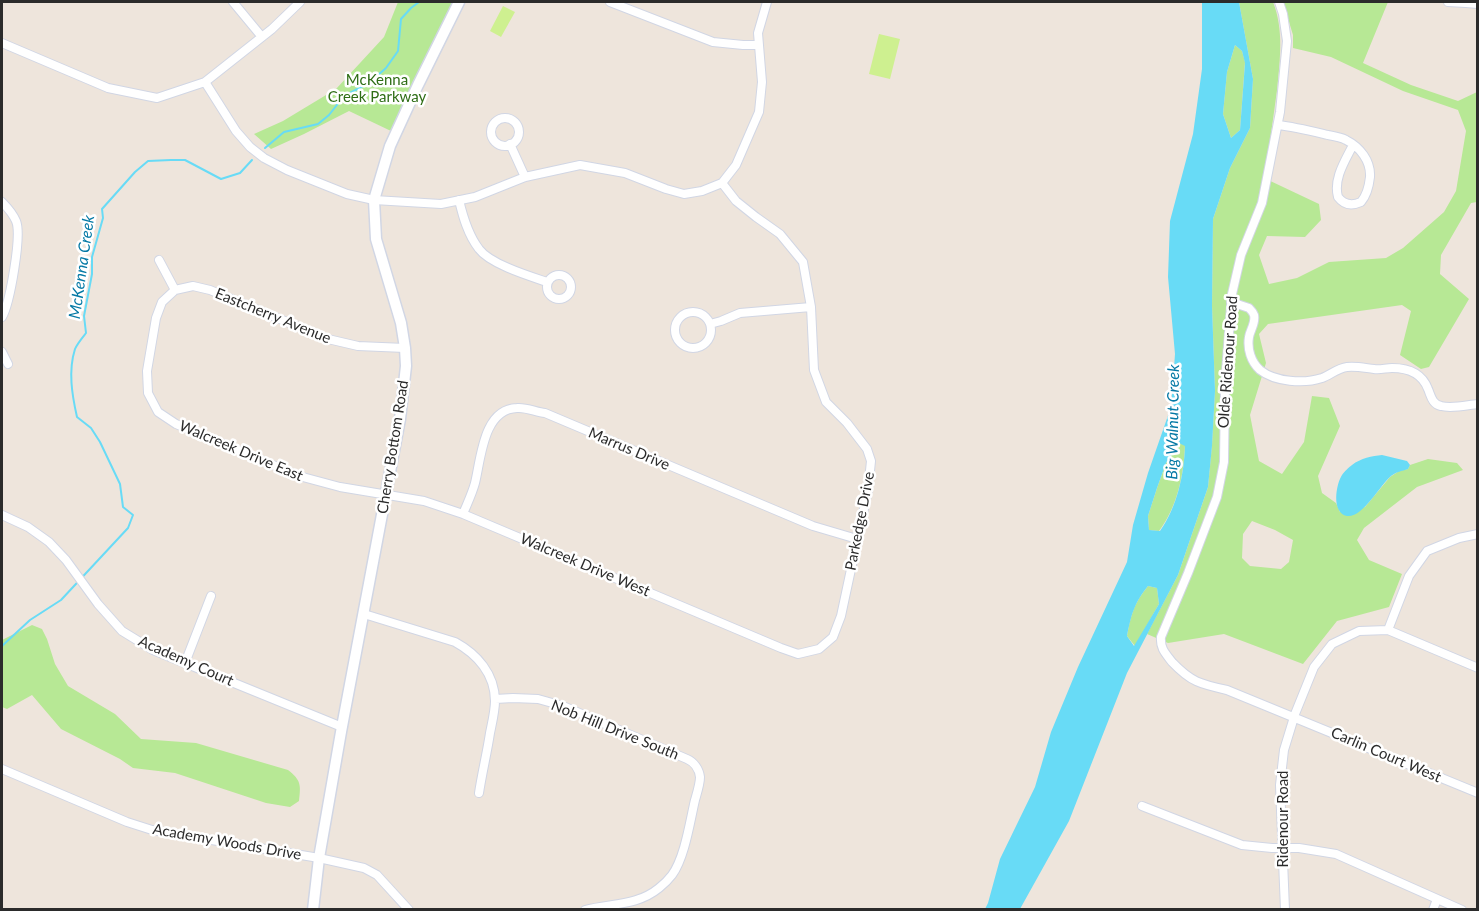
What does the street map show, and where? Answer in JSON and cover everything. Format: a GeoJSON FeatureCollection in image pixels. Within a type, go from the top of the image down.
{"type":"FeatureCollection","features":[{"type":"Feature","properties":{"kind":"main road","name":"Cherry Bottom Road"},"geometry":{"type":"LineString","coordinates":[[313,909],[342,727],[400,419],[406,366],[401,323],[375,239],[374,200],[390,146],[459,2]]}},
{"type":"Feature","properties":{"kind":"street"},"geometry":{"type":"LineString","coordinates":[[233,2],[262,37]]}},
{"type":"Feature","properties":{"kind":"street"},"geometry":{"type":"LineString","coordinates":[[2,43],[108,88],[157,98],[205,82],[262,37],[300,2]]}},
{"type":"Feature","properties":{"kind":"street"},"geometry":{"type":"LineString","coordinates":[[610,2],[713,42],[759,45]]}},
{"type":"Feature","properties":{"kind":"street"},"geometry":{"type":"LineString","coordinates":[[205,82],[236,131],[250,147],[264,158],[287,170],[346,194],[374,200],[441,204],[475,197],[525,177],[580,165],[625,173],[684,194],[702,191],[722,183],[736,165],[759,112],[762,82],[758,33],[768,2]]}},
{"type":"Feature","properties":{"kind":"street","name":"Olde Ridenour Road"},"geometry":{"type":"LineString","coordinates":[[1184,675],[1164,653],[1160,645],[1161,637],[1217,496],[1224,462],[1225,385],[1232,294],[1241,255],[1262,203],[1278,125],[1287,41],[1279,2]]}},
{"type":"Feature","properties":{"kind":"street"},"geometry":{"type":"LineString","coordinates":[[1448,2],[1478,4]]}},
{"type":"Feature","properties":{"kind":"street"},"geometry":{"type":"LineString","coordinates":[[1278,125],[1346,139],[1353,145],[1364,155],[1369,166],[1368,190],[1361,202],[1351,204],[1344,203],[1338,197],[1337,184],[1353,145]]}},
{"type":"Feature","properties":{"kind":"street"},"geometry":{"type":"LineString","coordinates":[[510,144],[525,177]]}},
{"type":"Feature","properties":{"kind":"street","name":"Parkedge Drive"},"geometry":{"type":"LineString","coordinates":[[722,183],[736,201],[780,234],[803,262],[811,307],[814,370],[826,402],[847,423],[867,449],[871,461],[868,490],[841,616],[833,637],[819,649],[798,654],[781,648]]}},
{"type":"Feature","properties":{"kind":"street"},"geometry":{"type":"LineString","coordinates":[[459,200],[465,225],[479,250],[493,261],[547,282]]}},
{"type":"Feature","properties":{"kind":"street"},"geometry":{"type":"LineString","coordinates":[[2,202],[17,222],[17,255],[9,297],[2,316]]}},
{"type":"Feature","properties":{"kind":"street"},"geometry":{"type":"LineString","coordinates":[[159,260],[175,290]]}},
{"type":"Feature","properties":{"kind":"street","name":"Eastcherry Avenue"},"geometry":{"type":"LineString","coordinates":[[175,290],[193,286],[210,290],[328,339],[358,346],[405,348]]}},
{"type":"Feature","properties":{"kind":"street","name":"Walcreek Drive East"},"geometry":{"type":"LineString","coordinates":[[175,290],[162,302],[156,318],[147,370],[148,393],[158,412],[176,424],[299,476],[340,487],[386,495]]}},
{"type":"Feature","properties":{"kind":"street"},"geometry":{"type":"LineString","coordinates":[[1231,302],[1249,308],[1254,315],[1254,324],[1249,337],[1249,352],[1254,364],[1263,372],[1277,378],[1294,382],[1321,378],[1344,367],[1355,366],[1377,369],[1404,368],[1419,375],[1429,395],[1441,406],[1478,404]]}},
{"type":"Feature","properties":{"kind":"street"},"geometry":{"type":"LineString","coordinates":[[710,324],[740,313],[811,307]]}},
{"type":"Feature","properties":{"kind":"street"},"geometry":{"type":"LineString","coordinates":[[687,313],[700,313],[710,324],[710,335],[706,342],[698,347],[687,347],[676,336],[675,329],[678,320],[687,313]]}},
{"type":"Feature","properties":{"kind":"street"},"geometry":{"type":"LineString","coordinates":[[2,352],[8,364]]}},
{"type":"Feature","properties":{"kind":"street","name":"Marrus Drive"},"geometry":{"type":"LineString","coordinates":[[463,514],[474,487],[484,440],[493,420],[504,411],[517,408],[545,413],[813,526],[857,539]]}},
{"type":"Feature","properties":{"kind":"street","name":"Walcreek Drive West"},"geometry":{"type":"LineString","coordinates":[[386,495],[424,501],[463,514],[781,648]]}},
{"type":"Feature","properties":{"kind":"street","name":"Academy Court"},"geometry":{"type":"LineString","coordinates":[[2,516],[28,527],[49,542],[66,560],[98,604],[123,631],[153,650],[342,727]]}},
{"type":"Feature","properties":{"kind":"street"},"geometry":{"type":"LineString","coordinates":[[1388,630],[1409,576],[1427,551],[1459,538],[1478,534]]}},
{"type":"Feature","properties":{"kind":"street"},"geometry":{"type":"LineString","coordinates":[[185,663],[211,596]]}},
{"type":"Feature","properties":{"kind":"street"},"geometry":{"type":"LineString","coordinates":[[364,614],[442,637],[478,658],[490,679],[495,699],[478,793]]}},
{"type":"Feature","properties":{"kind":"street","name":"Ridenour Road"},"geometry":{"type":"LineString","coordinates":[[1285,909],[1280,785],[1284,750],[1294,717],[1314,667],[1332,644],[1359,631],[1388,630],[1478,668]]}},
{"type":"Feature","properties":{"kind":"street","name":"Carlin Court West"},"geometry":{"type":"LineString","coordinates":[[1184,675],[1197,682],[1227,690],[1478,793]]}},
{"type":"Feature","properties":{"kind":"street","name":"Nob Hill Drive South"},"geometry":{"type":"LineString","coordinates":[[495,699],[538,699],[563,706],[687,759],[697,768],[700,778],[686,841],[672,876],[645,898],[628,903],[585,909]]}},
{"type":"Feature","properties":{"kind":"street","name":"Academy Woods Drive"},"geometry":{"type":"LineString","coordinates":[[2,769],[127,822],[152,830],[320,858],[364,868],[377,875],[409,909]]}},
{"type":"Feature","properties":{"kind":"street"},"geometry":{"type":"LineString","coordinates":[[1142,806],[1242,845],[1299,848],[1336,854],[1462,909]]}},
{"type":"Feature","properties":{"kind":"street"},"geometry":{"type":"LineString","coordinates":[[1433,909],[1437,899]]}},
{"type":"Feature","properties":{"kind":"green space","name":"McKenna Creek Parkway"},"geometry":{"type":"Polygon","coordinates":[[[398,2],[455,2],[391,131],[349,111],[271,149],[254,134],[283,121],[336,89],[384,37],[398,2]]]}},
{"type":"Feature","properties":{"kind":"green space"},"geometry":{"type":"Polygon","coordinates":[[[1239,2],[1273,2],[1279,23],[1280,56],[1264,178],[1319,204],[1321,220],[1305,237],[1267,236],[1259,255],[1269,284],[1297,278],[1329,262],[1386,258],[1403,248],[1444,212],[1456,191],[1466,131],[1458,110],[1403,91],[1331,57],[1293,48],[1293,35],[1283,2],[1388,2],[1363,63],[1411,85],[1458,101],[1477,92],[1477,202],[1471,203],[1441,255],[1440,274],[1469,299],[1429,367],[1421,369],[1400,355],[1411,311],[1402,305],[1268,324],[1259,334],[1266,363],[1250,415],[1259,461],[1282,474],[1304,442],[1312,396],[1329,398],[1340,426],[1318,476],[1322,493],[1336,503],[1340,512],[1365,507],[1390,477],[1399,471],[1408,469],[1410,465],[1428,459],[1457,463],[1463,470],[1417,487],[1364,528],[1357,540],[1369,560],[1402,574],[1389,607],[1337,621],[1303,664],[1224,634],[1168,643],[1147,634],[1178,575],[1208,487],[1215,391],[1212,306],[1213,219],[1230,168],[1250,128],[1253,79],[1239,2]],[[1252,521],[1243,534],[1242,558],[1250,566],[1281,569],[1289,562],[1293,540],[1252,521]]]}},
{"type":"Feature","properties":{"kind":"green space"},"geometry":{"type":"Polygon","coordinates":[[[503,6],[515,12],[501,37],[490,31],[503,6]]]}},
{"type":"Feature","properties":{"kind":"green space"},"geometry":{"type":"Polygon","coordinates":[[[879,34],[900,39],[890,79],[869,74],[879,34]]]}},
{"type":"Feature","properties":{"kind":"green space"},"geometry":{"type":"Polygon","coordinates":[[[1235,45],[1242,51],[1245,62],[1240,130],[1231,138],[1223,114],[1227,72],[1235,45]]]}},
{"type":"Feature","properties":{"kind":"green space"},"geometry":{"type":"Polygon","coordinates":[[[1179,442],[1185,445],[1181,479],[1175,501],[1159,531],[1149,530],[1148,516],[1157,488],[1166,463],[1179,442]]]}},
{"type":"Feature","properties":{"kind":"green space"},"geometry":{"type":"Polygon","coordinates":[[[1148,586],[1157,588],[1159,604],[1135,646],[1127,636],[1128,629],[1136,604],[1148,586]]]}},
{"type":"Feature","properties":{"kind":"green space"},"geometry":{"type":"Polygon","coordinates":[[[32,625],[42,629],[55,664],[68,686],[115,714],[141,739],[196,743],[288,770],[299,783],[299,801],[290,807],[266,803],[175,773],[133,768],[61,729],[32,695],[7,709],[2,707],[2,640],[32,625]]]}},
{"type":"Feature","properties":{"kind":"water","name":"Big Walnut Creek"},"geometry":{"type":"Polygon","coordinates":[[[1202,2],[1239,2],[1253,79],[1250,128],[1230,168],[1213,219],[1212,306],[1215,391],[1208,487],[1178,575],[1127,673],[1069,821],[1020,909],[985,909],[1000,859],[1035,787],[1051,732],[1078,667],[1127,562],[1133,525],[1171,407],[1175,354],[1168,277],[1170,221],[1193,134],[1202,69],[1202,2]],[[1235,45],[1227,72],[1223,114],[1231,138],[1240,130],[1245,63],[1242,51],[1235,45]],[[1179,443],[1166,463],[1148,516],[1149,530],[1160,531],[1171,512],[1181,479],[1185,446],[1179,443]],[[1148,586],[1139,598],[1127,636],[1134,646],[1159,604],[1157,588],[1148,586]]]}},
{"type":"Feature","properties":{"kind":"water"},"geometry":{"type":"Polygon","coordinates":[[[1382,455],[1407,461],[1410,465],[1408,469],[1391,476],[1359,512],[1347,516],[1342,514],[1336,498],[1342,475],[1359,461],[1382,455]]]}},
{"type":"Feature","properties":{"kind":"waterway","name":"McKenna Creek"},"geometry":{"type":"LineString","coordinates":[[265,148],[284,132],[318,124],[329,115],[344,96],[369,83],[386,68],[398,51],[401,19],[419,2]]}},
{"type":"Feature","properties":{"kind":"waterway","name":"McKenna Creek"},"geometry":{"type":"LineString","coordinates":[[2,646],[30,620],[61,600],[128,528],[133,515],[123,507],[120,484],[100,442],[91,428],[77,417],[72,392],[73,357],[76,347],[86,333],[84,316],[92,274],[92,257],[103,218],[102,209],[148,161],[185,160],[221,179],[240,173],[252,160]]}}]}
